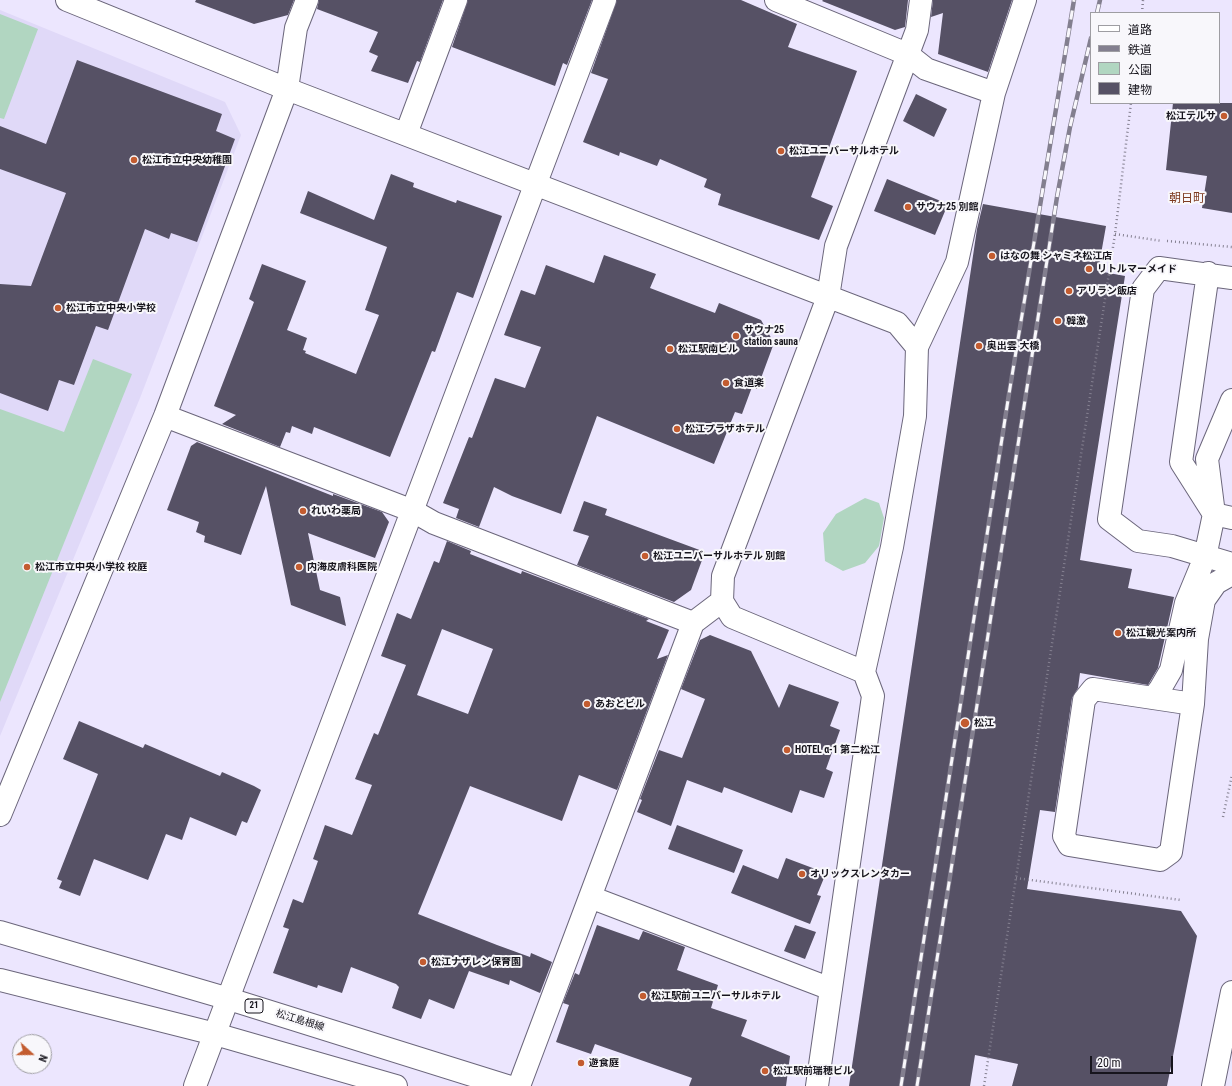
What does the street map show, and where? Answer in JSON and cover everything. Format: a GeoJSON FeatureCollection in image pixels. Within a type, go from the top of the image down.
{"type":"FeatureCollection","features":[{"type":"Feature","properties":{"kind":"street"},"geometry":{"type":"LineString","coordinates":[[67,0],[287,89],[897,323],[917,347]]}},
{"type":"Feature","properties":{"kind":"street"},"geometry":{"type":"LineString","coordinates":[[0,815],[165,416],[287,89],[296,28],[307,0]]}},
{"type":"Feature","properties":{"kind":"street"},"geometry":{"type":"LineString","coordinates":[[406,134],[456,0]]}},
{"type":"Feature","properties":{"kind":"street"},"geometry":{"type":"LineString","coordinates":[[195,1086],[216,1034],[537,184],[605,0]]}},
{"type":"Feature","properties":{"kind":"street"},"geometry":{"type":"LineString","coordinates":[[776,0],[907,54],[926,69],[994,93]]}},
{"type":"Feature","properties":{"kind":"street"},"geometry":{"type":"LineString","coordinates":[[864,672],[732,617],[722,601],[723,576],[828,297],[836,246],[917,30],[921,0]]}},
{"type":"Feature","properties":{"kind":"street"},"geometry":{"type":"LineString","coordinates":[[817,1086],[873,696],[864,672],[892,547],[916,416],[917,347],[957,262],[994,93],[1025,0]]}},
{"type":"Feature","properties":{"kind":"street"},"geometry":{"type":"LineString","coordinates":[[1232,278],[1159,268],[1143,288],[1109,519],[1138,541],[1172,546],[1232,564]]}},
{"type":"Feature","properties":{"kind":"street"},"geometry":{"type":"LineString","coordinates":[[1208,274],[1182,462],[1223,516]]}},
{"type":"Feature","properties":{"kind":"street"},"geometry":{"type":"LineString","coordinates":[[1153,698],[1171,670],[1186,603],[1223,516],[1207,459],[1232,400]]}},
{"type":"Feature","properties":{"kind":"street"},"geometry":{"type":"LineString","coordinates":[[165,416],[413,512],[434,523],[693,623]]}},
{"type":"Feature","properties":{"kind":"street"},"geometry":{"type":"LineString","coordinates":[[1193,704],[1093,689],[1084,700],[1064,836],[1069,845],[1160,860],[1171,852],[1193,704],[1197,639],[1204,600],[1216,583],[1232,574]]}},
{"type":"Feature","properties":{"kind":"street"},"geometry":{"type":"LineString","coordinates":[[519,1086],[693,623],[722,601]]}},
{"type":"Feature","properties":{"kind":"street"},"geometry":{"type":"LineString","coordinates":[[590,897],[831,989]]}},
{"type":"Feature","properties":{"kind":"street","name":"松江島根線"},"geometry":{"type":"LineString","coordinates":[[0,932],[229,998],[507,1086]]}},
{"type":"Feature","properties":{"kind":"street"},"geometry":{"type":"LineString","coordinates":[[0,980],[216,1034],[396,1086]]}},
{"type":"Feature","properties":{"kind":"street"},"geometry":{"type":"LineString","coordinates":[[1213,1086],[1232,992]]}},
{"type":"Feature","properties":{"kind":"path"},"geometry":{"type":"LineString","coordinates":[[1142,12],[1143,0]]}},
{"type":"Feature","properties":{"kind":"path"},"geometry":{"type":"LineString","coordinates":[[984,1086],[1115,234],[1131,104]]}},
{"type":"Feature","properties":{"kind":"path"},"geometry":{"type":"LineString","coordinates":[[1115,234],[1159,241],[1232,247]]}},
{"type":"Feature","properties":{"kind":"path"},"geometry":{"type":"LineString","coordinates":[[1222,817],[1232,775]]}},
{"type":"Feature","properties":{"kind":"path"},"geometry":{"type":"LineString","coordinates":[[1016,878],[1181,900]]}},
{"type":"Feature","properties":{"kind":"shaded area","name":"松江市立中央小学校"},"geometry":{"type":"Polygon","coordinates":[[[0,10],[225,102],[241,135],[140,398],[0,736],[0,10]]]}},
{"type":"Feature","properties":{"kind":"green space"},"geometry":{"type":"Polygon","coordinates":[[[0,14],[38,29],[4,119],[0,118],[0,14]]]}},
{"type":"Feature","properties":{"kind":"green space","name":"松江市立中央小学校 校庭"},"geometry":{"type":"Polygon","coordinates":[[[93,359],[132,374],[0,702],[0,409],[64,432],[93,359]]]}},
{"type":"Feature","properties":{"kind":"green space"},"geometry":{"type":"Polygon","coordinates":[[[865,498],[879,503],[884,518],[879,546],[865,563],[843,571],[825,561],[823,533],[836,514],[865,498]]]}},
{"type":"Feature","properties":{"kind":"building"},"geometry":{"type":"Polygon","coordinates":[[[196,0],[294,0],[288,15],[254,24],[195,2],[196,0]]]}},
{"type":"Feature","properties":{"kind":"building"},"geometry":{"type":"Polygon","coordinates":[[[319,0],[443,0],[420,62],[417,61],[408,83],[371,71],[378,56],[369,52],[378,32],[317,9],[319,0]]]}},
{"type":"Feature","properties":{"kind":"building"},"geometry":{"type":"Polygon","coordinates":[[[468,0],[592,0],[567,65],[563,63],[555,86],[452,47],[468,0]]]}},
{"type":"Feature","properties":{"kind":"building"},"geometry":{"type":"Polygon","coordinates":[[[617,0],[741,0],[797,24],[788,47],[857,71],[811,197],[833,206],[819,240],[718,205],[721,194],[704,187],[707,179],[660,159],[657,166],[620,152],[619,156],[583,142],[608,79],[591,73],[617,0]]]}},
{"type":"Feature","properties":{"kind":"building"},"geometry":{"type":"Polygon","coordinates":[[[908,0],[905,27],[895,30],[822,1],[908,0]]]}},
{"type":"Feature","properties":{"kind":"building"},"geometry":{"type":"Polygon","coordinates":[[[933,0],[1012,0],[988,72],[938,54],[943,13],[931,17],[933,0]]]}},
{"type":"Feature","properties":{"kind":"building"},"geometry":{"type":"Polygon","coordinates":[[[77,60],[222,114],[216,131],[235,139],[197,242],[171,233],[169,239],[145,229],[108,330],[96,326],[74,385],[59,380],[48,411],[0,393],[0,284],[31,286],[66,193],[0,169],[0,126],[46,144],[77,60]]]}},
{"type":"Feature","properties":{"kind":"building"},"geometry":{"type":"Polygon","coordinates":[[[916,94],[947,109],[934,137],[903,121],[916,94]]]}},
{"type":"Feature","properties":{"kind":"building"},"geometry":{"type":"Polygon","coordinates":[[[1232,103],[1232,213],[1202,208],[1207,176],[1166,170],[1173,104],[1232,103]]]}},
{"type":"Feature","properties":{"kind":"building"},"geometry":{"type":"Polygon","coordinates":[[[391,174],[414,183],[413,187],[456,203],[457,200],[502,216],[473,298],[457,292],[435,352],[432,351],[390,457],[314,427],[312,434],[292,426],[290,433],[286,432],[280,447],[222,424],[236,415],[214,406],[254,302],[249,299],[262,264],[306,281],[287,330],[307,338],[303,350],[306,351],[305,353],[356,374],[379,315],[365,310],[387,247],[300,213],[308,191],[374,220],[391,174]]]}},
{"type":"Feature","properties":{"kind":"building"},"geometry":{"type":"Polygon","coordinates":[[[887,179],[948,204],[935,235],[874,211],[887,179]]]}},
{"type":"Feature","properties":{"kind":"building"},"geometry":{"type":"Polygon","coordinates":[[[983,204],[1106,226],[1098,271],[1125,276],[1080,560],[1132,569],[1128,588],[1174,597],[1158,668],[1148,685],[1080,673],[1078,688],[1072,698],[1055,812],[1040,810],[1027,889],[1181,911],[1197,936],[1167,1086],[1012,1086],[1018,1064],[975,1055],[970,1086],[849,1086],[977,229],[983,204]]]}},
{"type":"Feature","properties":{"kind":"building"},"geometry":{"type":"Polygon","coordinates":[[[604,255],[656,274],[650,288],[715,313],[719,303],[761,320],[774,343],[757,389],[752,387],[742,414],[735,412],[714,464],[597,416],[561,514],[512,496],[494,487],[479,527],[456,518],[459,509],[443,503],[469,437],[472,438],[495,378],[525,388],[541,347],[504,335],[521,290],[535,295],[546,265],[594,283],[604,255]]]}},
{"type":"Feature","properties":{"kind":"building"},"geometry":{"type":"Polygon","coordinates":[[[197,442],[333,496],[333,494],[382,512],[389,522],[375,558],[308,533],[320,590],[340,597],[346,626],[291,605],[266,486],[241,555],[204,542],[205,536],[196,532],[199,522],[167,510],[191,446],[197,442]]]}},
{"type":"Feature","properties":{"kind":"building"},"geometry":{"type":"Polygon","coordinates":[[[584,501],[607,509],[605,515],[705,552],[691,590],[674,602],[577,565],[589,536],[573,531],[584,501]]]}},
{"type":"Feature","properties":{"kind":"building"},"geometry":{"type":"Polygon","coordinates":[[[447,541],[471,551],[470,554],[521,574],[522,571],[649,619],[646,621],[669,630],[657,659],[668,655],[617,790],[579,775],[562,821],[470,786],[418,914],[530,957],[531,953],[552,962],[540,993],[510,980],[509,985],[469,971],[454,1009],[429,999],[421,1019],[392,1008],[399,987],[396,984],[351,967],[342,993],[318,985],[317,988],[273,973],[289,929],[283,927],[293,899],[303,903],[318,861],[313,859],[325,825],[352,835],[372,785],[355,779],[374,733],[378,735],[406,665],[381,656],[397,613],[411,619],[434,561],[439,563],[447,541]],[[442,629],[417,695],[468,714],[493,649],[442,629]]]}},
{"type":"Feature","properties":{"kind":"building"},"geometry":{"type":"Polygon","coordinates":[[[710,635],[751,651],[779,708],[789,684],[839,702],[830,726],[840,730],[826,769],[833,772],[824,798],[800,790],[792,813],[724,787],[722,793],[687,780],[671,826],[637,812],[642,800],[640,799],[659,750],[682,758],[705,699],[681,689],[700,640],[710,635]]]}},
{"type":"Feature","properties":{"kind":"building"},"geometry":{"type":"Polygon","coordinates":[[[79,721],[143,748],[145,744],[220,776],[222,772],[261,790],[247,823],[242,821],[236,836],[190,817],[182,840],[166,834],[148,880],[94,859],[80,896],[59,888],[62,881],[57,879],[98,774],[63,759],[79,721]]]}},
{"type":"Feature","properties":{"kind":"building"},"geometry":{"type":"Polygon","coordinates":[[[677,825],[743,850],[734,873],[668,849],[677,825]]]}},
{"type":"Feature","properties":{"kind":"building"},"geometry":{"type":"Polygon","coordinates":[[[786,858],[826,873],[817,895],[821,896],[810,924],[731,893],[743,865],[778,879],[786,858]]]}},
{"type":"Feature","properties":{"kind":"building","name":"松江駅前ユニバーサルホテル"},"geometry":{"type":"Polygon","coordinates":[[[597,925],[639,940],[643,931],[685,947],[677,970],[718,985],[711,1008],[747,1020],[741,1036],[790,1056],[786,1086],[689,1086],[692,1078],[595,1044],[591,1054],[556,1042],[569,1005],[563,1003],[575,973],[579,975],[597,925]]]}},
{"type":"Feature","properties":{"kind":"building"},"geometry":{"type":"Polygon","coordinates":[[[795,925],[816,932],[805,959],[784,951],[795,925]]]}},
{"type":"Feature","properties":{"kind":"railway"},"geometry":{"type":"LineString","coordinates":[[901,1086],[1008,400],[1074,0]]}},
{"type":"Feature","properties":{"kind":"railway"},"geometry":{"type":"LineString","coordinates":[[1097,12],[1100,0]]}},
{"type":"Feature","properties":{"kind":"railway"},"geometry":{"type":"LineString","coordinates":[[917,1086],[1057,197],[1070,127],[1090,42]]}},
{"type":"Feature","properties":{"kind":"place","name":"松江テルサ"},"geometry":{"type":"Point","coordinates":[1224,116]}},
{"type":"Feature","properties":{"kind":"place","name":"松江ユニバーサルホテル"},"geometry":{"type":"Point","coordinates":[781,151]}},
{"type":"Feature","properties":{"kind":"place","name":"松江市立中央幼稚園"},"geometry":{"type":"Point","coordinates":[134,160]}},
{"type":"Feature","properties":{"kind":"place","name":"サウナ25 別館"},"geometry":{"type":"Point","coordinates":[908,207]}},
{"type":"Feature","properties":{"kind":"place","name":"はなの舞 シャミネ松江店"},"geometry":{"type":"Point","coordinates":[992,256]}},
{"type":"Feature","properties":{"kind":"place","name":"リトルマーメイド"},"geometry":{"type":"Point","coordinates":[1089,269]}},
{"type":"Feature","properties":{"kind":"place","name":"アリラン飯店"},"geometry":{"type":"Point","coordinates":[1069,291]}},
{"type":"Feature","properties":{"kind":"place","name":"松江市立中央小学校"},"geometry":{"type":"Point","coordinates":[58,308]}},
{"type":"Feature","properties":{"kind":"place","name":"韓激"},"geometry":{"type":"Point","coordinates":[1058,321]}},
{"type":"Feature","properties":{"kind":"place","name":"サウナ25 station sauna"},"geometry":{"type":"Point","coordinates":[736,336]}},
{"type":"Feature","properties":{"kind":"place","name":"奥出雲 大橋"},"geometry":{"type":"Point","coordinates":[979,346]}},
{"type":"Feature","properties":{"kind":"place","name":"松江駅南ビル"},"geometry":{"type":"Point","coordinates":[670,349]}},
{"type":"Feature","properties":{"kind":"place","name":"食道楽"},"geometry":{"type":"Point","coordinates":[726,383]}},
{"type":"Feature","properties":{"kind":"place","name":"松江プラザホテル"},"geometry":{"type":"Point","coordinates":[677,429]}},
{"type":"Feature","properties":{"kind":"place","name":"れいわ薬局"},"geometry":{"type":"Point","coordinates":[303,511]}},
{"type":"Feature","properties":{"kind":"place","name":"松江ユニバーサルホテル 別館"},"geometry":{"type":"Point","coordinates":[645,556]}},
{"type":"Feature","properties":{"kind":"place","name":"松江市立中央小学校 校庭"},"geometry":{"type":"Point","coordinates":[27,567]}},
{"type":"Feature","properties":{"kind":"place","name":"内海皮膚科医院"},"geometry":{"type":"Point","coordinates":[299,567]}},
{"type":"Feature","properties":{"kind":"place","name":"松江観光案内所"},"geometry":{"type":"Point","coordinates":[1118,633]}},
{"type":"Feature","properties":{"kind":"place","name":"あおとビル"},"geometry":{"type":"Point","coordinates":[587,704]}},
{"type":"Feature","properties":{"kind":"place","name":"松江"},"geometry":{"type":"Point","coordinates":[965,723]}},
{"type":"Feature","properties":{"kind":"place","name":"HOTEL α-1 第二松江"},"geometry":{"type":"Point","coordinates":[787,750]}},
{"type":"Feature","properties":{"kind":"place","name":"オリックスレンタカー"},"geometry":{"type":"Point","coordinates":[802,874]}},
{"type":"Feature","properties":{"kind":"place","name":"松江ナザレン保育園"},"geometry":{"type":"Point","coordinates":[423,962]}},
{"type":"Feature","properties":{"kind":"place","name":"松江駅前ユニバーサルホテル"},"geometry":{"type":"Point","coordinates":[643,996]}},
{"type":"Feature","properties":{"kind":"place","name":"遊食庭"},"geometry":{"type":"Point","coordinates":[581,1063]}},
{"type":"Feature","properties":{"kind":"place","name":"松江駅前瑞穂ビル"},"geometry":{"type":"Point","coordinates":[765,1071]}},
{"type":"Feature","properties":{"kind":"district","name":"朝日町"},"geometry":{"type":"Point","coordinates":[1187,199]}}]}
